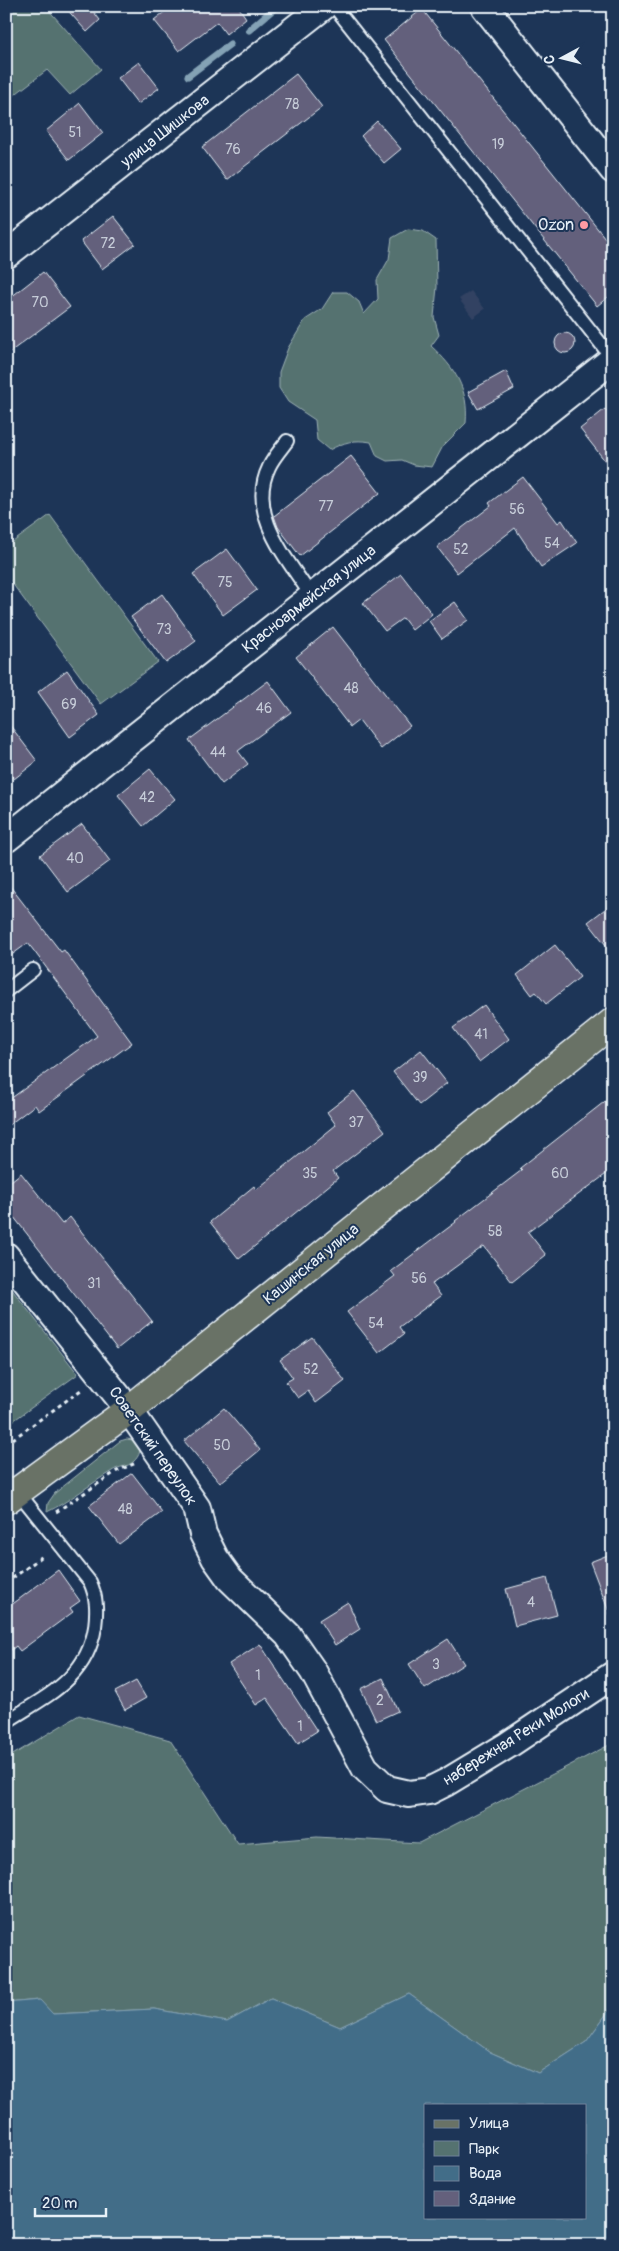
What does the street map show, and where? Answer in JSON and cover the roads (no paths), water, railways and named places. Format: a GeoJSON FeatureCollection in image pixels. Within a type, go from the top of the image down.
{"type":"FeatureCollection","features":[{"type":"Feature","properties":{"kind":"main road","name":"Кашинская улица"},"geometry":{"type":"LineString","coordinates":[[12,1496],[129,1410],[613,1022]]}},
{"type":"Feature","properties":{"kind":"street","name":"улица Шишкова"},"geometry":{"type":"LineString","coordinates":[[6,255],[324,6]]}},
{"type":"Feature","properties":{"kind":"street"},"geometry":{"type":"LineString","coordinates":[[484,6],[613,170]]}},
{"type":"Feature","properties":{"kind":"street","name":"Красноармейская улица"},"geometry":{"type":"LineString","coordinates":[[6,839],[613,359]]}},
{"type":"Feature","properties":{"kind":"street","name":"Советский переулок"},"geometry":{"type":"LineString","coordinates":[[6,1256],[129,1410],[197,1508],[203,1534],[215,1558],[230,1579],[288,1635],[313,1671],[365,1768],[387,1788]]}},
{"type":"Feature","properties":{"kind":"street","name":"набережная Реки Мологи"},"geometry":{"type":"LineString","coordinates":[[387,1788],[409,1794],[428,1791],[447,1782],[508,1745],[613,1675]]}},
{"type":"Feature","properties":{"kind":"lane"},"geometry":{"type":"LineString","coordinates":[[334,6],[613,359]]}},
{"type":"Feature","properties":{"kind":"lane"},"geometry":{"type":"LineString","coordinates":[[287,441],[268,467],[262,493],[262,510],[267,525],[312,597]]}},
{"type":"Feature","properties":{"kind":"lane"},"geometry":{"type":"LineString","coordinates":[[6,991],[33,970]]}},
{"type":"Feature","properties":{"kind":"lane"},"geometry":{"type":"LineString","coordinates":[[6,1722],[61,1686],[78,1671],[87,1655],[94,1635],[96,1619],[95,1593],[90,1582],[40,1520],[12,1496]]}},
{"type":"Feature","properties":{"kind":"water"},"geometry":{"type":"Polygon","coordinates":[[[409,1994],[490,2052],[538,2073],[586,2042],[613,2005],[613,2245],[6,2245],[6,2003],[40,2000],[53,2014],[154,2009],[227,2022],[271,1998],[340,2027],[409,1994]]]}},
{"type":"Feature","properties":{"kind":"waterway"},"geometry":{"type":"LineString","coordinates":[[249,30],[277,6]]}},
{"type":"Feature","properties":{"kind":"waterway"},"geometry":{"type":"LineString","coordinates":[[188,76],[230,44]]}},
{"type":"Feature","properties":{"kind":"place","name":"Ozon"},"geometry":{"type":"Point","coordinates":[584,225]}}]}
